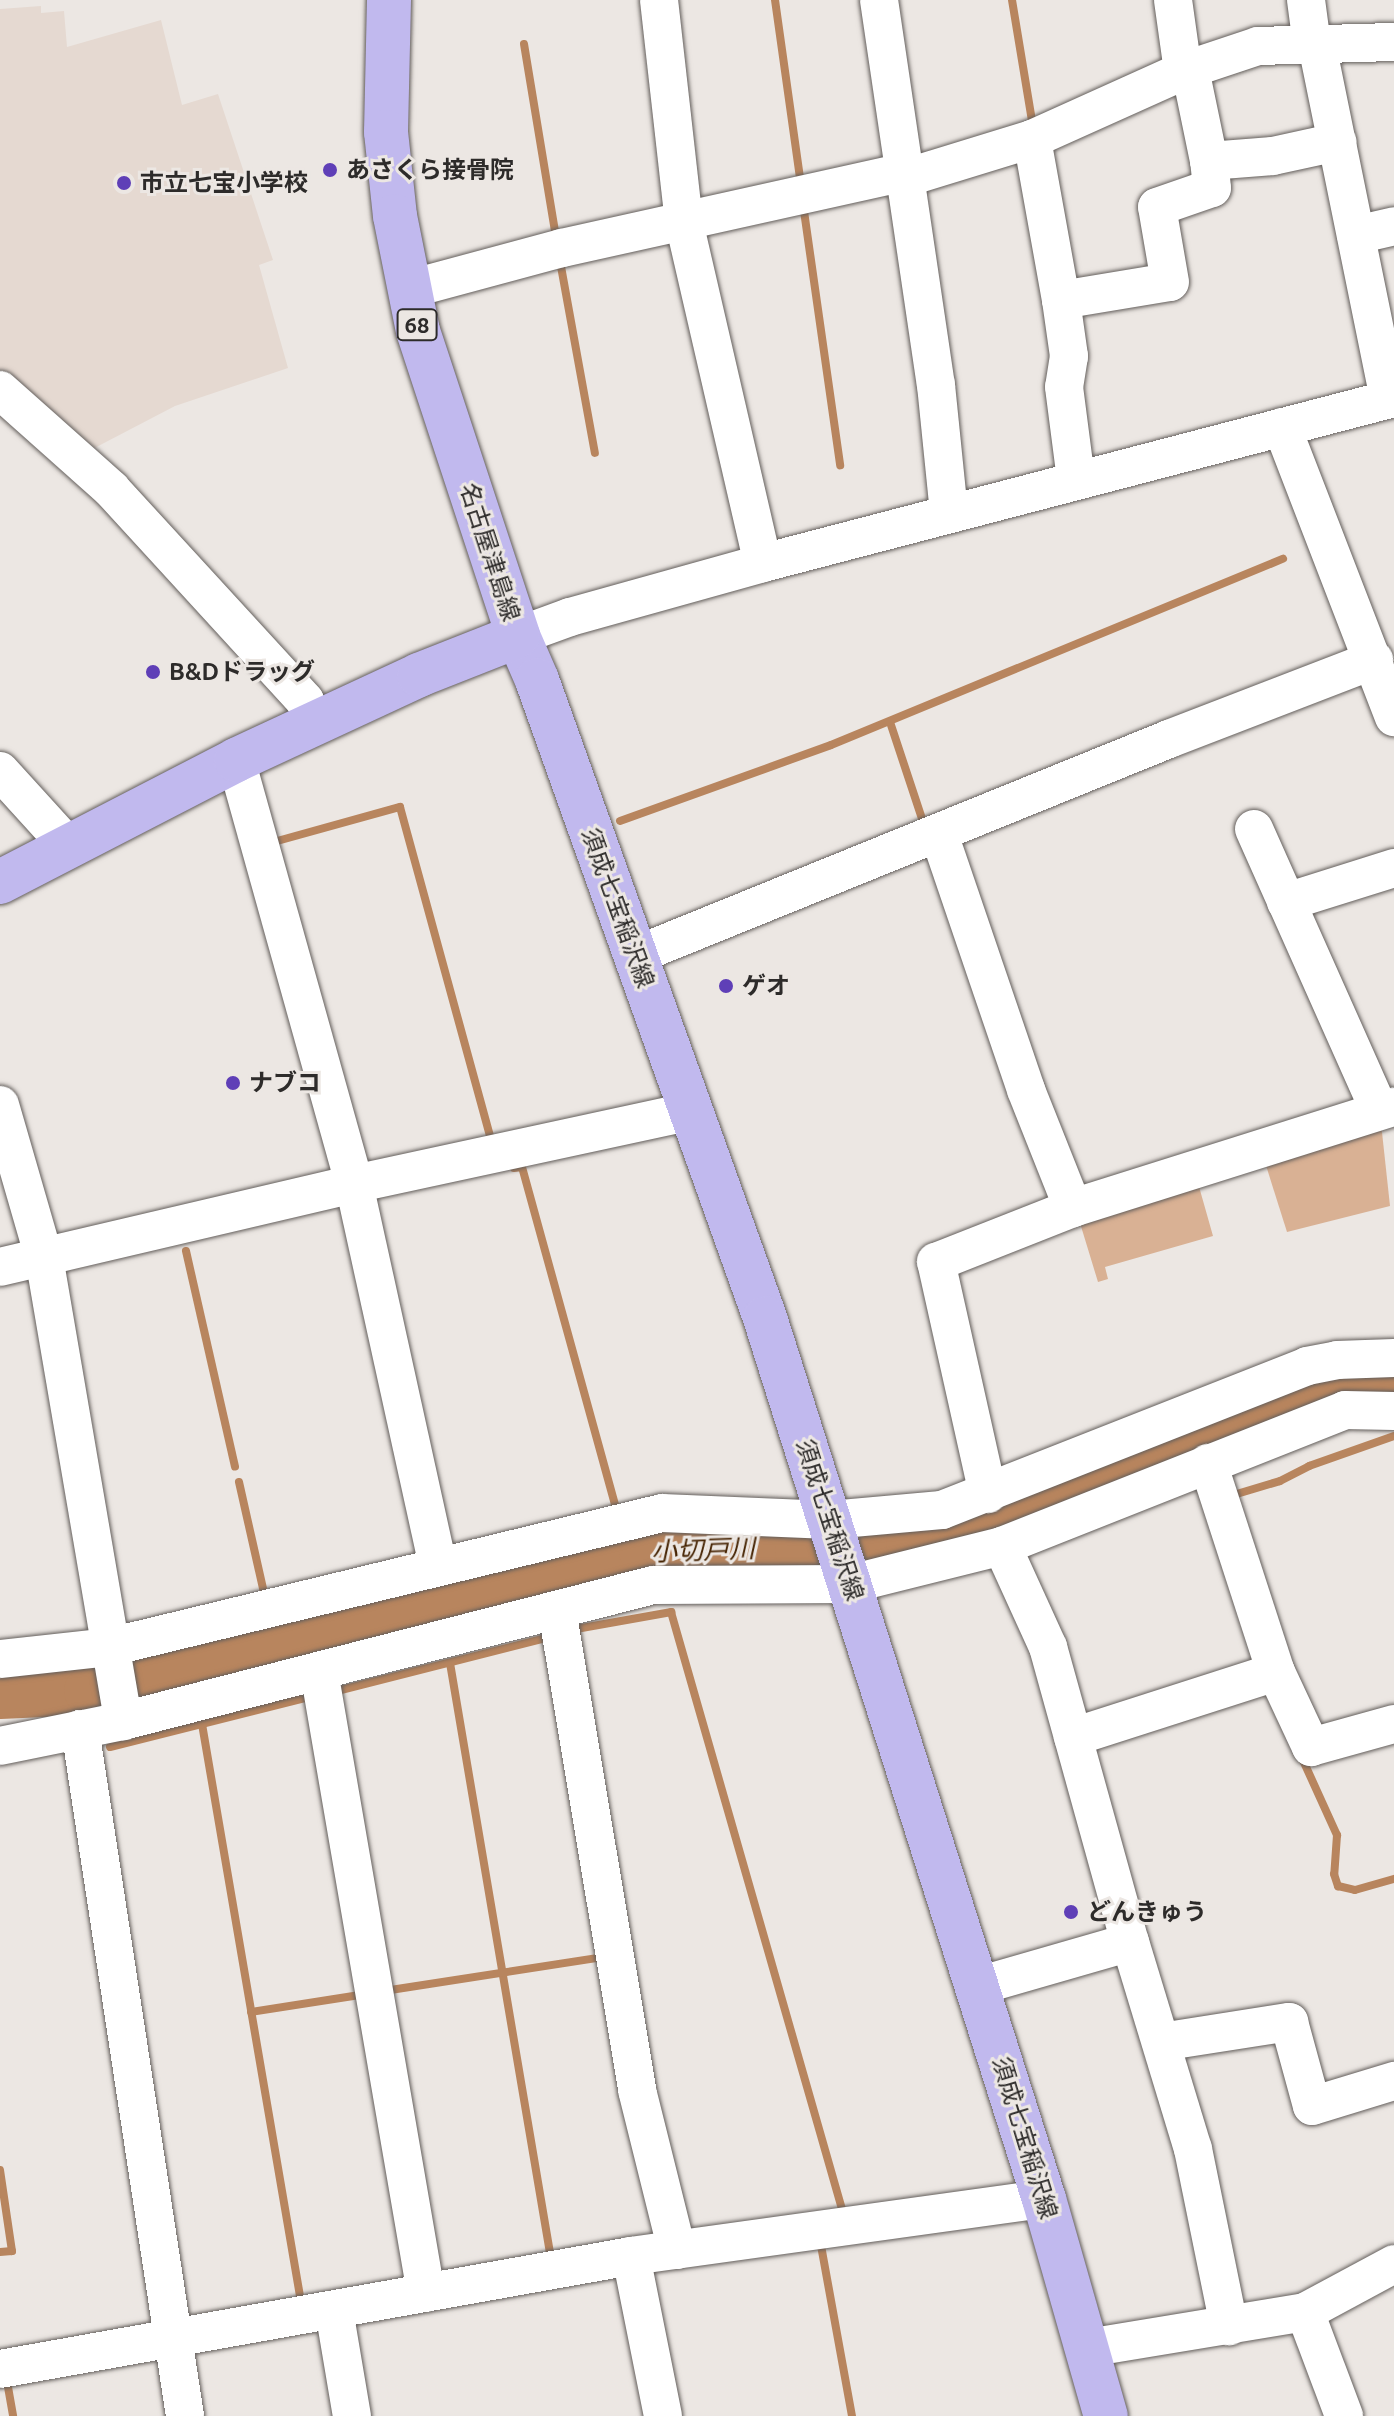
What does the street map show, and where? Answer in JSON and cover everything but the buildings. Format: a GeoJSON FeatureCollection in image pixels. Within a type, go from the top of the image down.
{"type":"FeatureCollection","features":[{"type":"Feature","properties":{"kind":"main road","name":"名古屋津島線"},"geometry":{"type":"LineString","coordinates":[[0,882],[236,760],[419,675],[518,636],[418,331],[395,216],[386,132],[389,0]]}},
{"type":"Feature","properties":{"kind":"main road","name":"須成七宝稲沢線"},"geometry":{"type":"LineString","coordinates":[[518,636],[537,680],[765,1318],[978,1986],[1044,2199],[1106,2416]]}},
{"type":"Feature","properties":{"kind":"street"},"geometry":{"type":"LineString","coordinates":[[659,0],[684,222],[763,563]]}},
{"type":"Feature","properties":{"kind":"street"},"geometry":{"type":"LineString","coordinates":[[879,0],[936,385],[949,513]]}},
{"type":"Feature","properties":{"kind":"street"},"geometry":{"type":"LineString","coordinates":[[1061,300],[1170,282],[1157,207],[1212,188],[1209,161],[1186,70],[1173,0]]}},
{"type":"Feature","properties":{"kind":"street"},"geometry":{"type":"LineString","coordinates":[[518,636],[570,617],[763,563],[1392,399],[1306,0]]}},
{"type":"Feature","properties":{"kind":"street"},"geometry":{"type":"LineString","coordinates":[[410,289],[562,248],[905,175],[1032,139],[1186,70],[1258,46],[1394,42]]}},
{"type":"Feature","properties":{"kind":"street"},"geometry":{"type":"LineString","coordinates":[[1032,139],[1069,356],[1064,387],[1076,480]]}},
{"type":"Feature","properties":{"kind":"street"},"geometry":{"type":"LineString","coordinates":[[1209,161],[1273,156],[1337,142]]}},
{"type":"Feature","properties":{"kind":"street"},"geometry":{"type":"LineString","coordinates":[[1356,235],[1394,226]]}},
{"type":"Feature","properties":{"kind":"street"},"geometry":{"type":"LineString","coordinates":[[0,390],[111,489],[305,701],[315,723]]}},
{"type":"Feature","properties":{"kind":"street"},"geometry":{"type":"LineString","coordinates":[[1282,427],[1379,649],[1394,717]]}},
{"type":"Feature","properties":{"kind":"street"},"geometry":{"type":"LineString","coordinates":[[634,956],[939,834],[1379,649]]}},
{"type":"Feature","properties":{"kind":"street"},"geometry":{"type":"LineString","coordinates":[[236,760],[354,1184],[438,1565]]}},
{"type":"Feature","properties":{"kind":"street"},"geometry":{"type":"LineString","coordinates":[[0,771],[70,848]]}},
{"type":"Feature","properties":{"kind":"street"},"geometry":{"type":"LineString","coordinates":[[988,1494],[936,1262],[1073,1208],[1386,1108],[1254,829]]}},
{"type":"Feature","properties":{"kind":"street"},"geometry":{"type":"LineString","coordinates":[[939,834],[1026,1090],[1073,1208]]}},
{"type":"Feature","properties":{"kind":"street"},"geometry":{"type":"LineString","coordinates":[[1286,902],[1394,868]]}},
{"type":"Feature","properties":{"kind":"street"},"geometry":{"type":"LineString","coordinates":[[0,1105],[44,1257],[122,1716]]}},
{"type":"Feature","properties":{"kind":"street"},"geometry":{"type":"LineString","coordinates":[[0,1267],[354,1184],[691,1111]]}},
{"type":"Feature","properties":{"kind":"street"},"geometry":{"type":"LineString","coordinates":[[0,1659],[111,1651],[438,1565],[662,1513],[832,1524],[942,1510],[1307,1366],[1337,1360],[1394,1358]]}},
{"type":"Feature","properties":{"kind":"street"},"geometry":{"type":"LineString","coordinates":[[0,1746],[319,1671],[653,1585],[848,1576],[1002,1546],[1345,1410],[1365,1407],[1394,1411]]}},
{"type":"Feature","properties":{"kind":"street"},"geometry":{"type":"LineString","coordinates":[[1208,1463],[1276,1672],[1311,1747],[1394,1724]]}},
{"type":"Feature","properties":{"kind":"street"},"geometry":{"type":"LineString","coordinates":[[1002,1546],[1048,1647],[1130,1942],[1193,2149],[1229,2326]]}},
{"type":"Feature","properties":{"kind":"street"},"geometry":{"type":"LineString","coordinates":[[557,1610],[637,2090],[677,2250]]}},
{"type":"Feature","properties":{"kind":"street"},"geometry":{"type":"LineString","coordinates":[[319,1671],[426,2293]]}},
{"type":"Feature","properties":{"kind":"street"},"geometry":{"type":"LineString","coordinates":[[1073,1737],[1276,1672]]}},
{"type":"Feature","properties":{"kind":"street"},"geometry":{"type":"LineString","coordinates":[[80,1729],[185,2416]]}},
{"type":"Feature","properties":{"kind":"street"},"geometry":{"type":"LineString","coordinates":[[978,1986],[1130,1942]]}},
{"type":"Feature","properties":{"kind":"street"},"geometry":{"type":"LineString","coordinates":[[1161,2042],[1289,2022],[1312,2106],[1394,2081]]}},
{"type":"Feature","properties":{"kind":"street"},"geometry":{"type":"LineString","coordinates":[[0,2369],[631,2256],[1044,2199]]}},
{"type":"Feature","properties":{"kind":"street"},"geometry":{"type":"LineString","coordinates":[[631,2256],[663,2416]]}},
{"type":"Feature","properties":{"kind":"street"},"geometry":{"type":"LineString","coordinates":[[1088,2348],[1305,2312],[1394,2264]]}},
{"type":"Feature","properties":{"kind":"street"},"geometry":{"type":"LineString","coordinates":[[334,2310],[352,2416]]}},
{"type":"Feature","properties":{"kind":"street"},"geometry":{"type":"LineString","coordinates":[[1305,2312],[1344,2416]]}},
{"type":"Feature","properties":{"kind":"shaded area","name":"市立七宝小学校"},"geometry":{"type":"Polygon","coordinates":[[[41,6],[41,13],[64,11],[67,47],[161,20],[182,105],[218,94],[273,260],[259,265],[288,368],[175,406],[83,454],[0,378],[0,9],[41,6]]]}},
{"type":"Feature","properties":{"kind":"shaded area"},"geometry":{"type":"Polygon","coordinates":[[[1381,1123],[1390,1206],[1287,1232],[1263,1156],[1381,1123]]]}},
{"type":"Feature","properties":{"kind":"shaded area"},"geometry":{"type":"Polygon","coordinates":[[[1198,1183],[1213,1236],[1105,1267],[1108,1279],[1098,1282],[1080,1223],[1198,1183]]]}},
{"type":"Feature","properties":{"kind":"waterway"},"geometry":{"type":"LineString","coordinates":[[775,0],[801,186]]}},
{"type":"Feature","properties":{"kind":"waterway"},"geometry":{"type":"LineString","coordinates":[[1012,0],[1033,127]]}},
{"type":"Feature","properties":{"kind":"waterway"},"geometry":{"type":"LineString","coordinates":[[524,44],[556,238]]}},
{"type":"Feature","properties":{"kind":"waterway"},"geometry":{"type":"LineString","coordinates":[[803,204],[840,465]]}},
{"type":"Feature","properties":{"kind":"waterway"},"geometry":{"type":"LineString","coordinates":[[560,261],[595,453]]}},
{"type":"Feature","properties":{"kind":"waterway"},"geometry":{"type":"LineString","coordinates":[[620,821],[831,745],[1283,559]]}},
{"type":"Feature","properties":{"kind":"waterway"},"geometry":{"type":"LineString","coordinates":[[890,722],[925,828]]}},
{"type":"Feature","properties":{"kind":"waterway"},"geometry":{"type":"LineString","coordinates":[[270,843],[400,807],[492,1144]]}},
{"type":"Feature","properties":{"kind":"waterway"},"geometry":{"type":"LineString","coordinates":[[514,1168],[522,1167],[617,1511]]}},
{"type":"Feature","properties":{"kind":"waterway"},"geometry":{"type":"LineString","coordinates":[[186,1251],[235,1466]]}},
{"type":"Feature","properties":{"kind":"waterway","name":"小切戸川"},"geometry":{"type":"LineString","coordinates":[[0,1695],[88,1691],[643,1551],[707,1546],[799,1550],[910,1544],[992,1523],[1313,1391],[1371,1382],[1394,1382]]}},
{"type":"Feature","properties":{"kind":"waterway"},"geometry":{"type":"LineString","coordinates":[[1230,1496],[1280,1481],[1309,1466],[1394,1436]]}},
{"type":"Feature","properties":{"kind":"waterway"},"geometry":{"type":"LineString","coordinates":[[1188,1442],[1194,1459]]}},
{"type":"Feature","properties":{"kind":"waterway"},"geometry":{"type":"LineString","coordinates":[[239,1482],[265,1597]]}},
{"type":"Feature","properties":{"kind":"waterway"},"geometry":{"type":"LineString","coordinates":[[577,1635],[576,1629],[671,1612],[842,2209]]}},
{"type":"Feature","properties":{"kind":"waterway"},"geometry":{"type":"LineString","coordinates":[[273,1630],[276,1643]]}},
{"type":"Feature","properties":{"kind":"waterway"},"geometry":{"type":"LineString","coordinates":[[337,1691],[542,1639]]}},
{"type":"Feature","properties":{"kind":"waterway"},"geometry":{"type":"LineString","coordinates":[[450,1663],[551,2259]]}},
{"type":"Feature","properties":{"kind":"waterway"},"geometry":{"type":"LineString","coordinates":[[110,1747],[309,1697]]}},
{"type":"Feature","properties":{"kind":"waterway"},"geometry":{"type":"LineString","coordinates":[[202,1724],[301,2302]]}},
{"type":"Feature","properties":{"kind":"waterway"},"geometry":{"type":"LineString","coordinates":[[1302,1758],[1337,1835],[1334,1874],[1338,1886],[1355,1890],[1394,1879]]}},
{"type":"Feature","properties":{"kind":"waterway"},"geometry":{"type":"LineString","coordinates":[[384,1991],[604,1957]]}},
{"type":"Feature","properties":{"kind":"waterway"},"geometry":{"type":"LineString","coordinates":[[251,2012],[360,1995]]}},
{"type":"Feature","properties":{"kind":"waterway"},"geometry":{"type":"LineString","coordinates":[[0,2170],[12,2251],[0,2252]]}},
{"type":"Feature","properties":{"kind":"waterway"},"geometry":{"type":"LineString","coordinates":[[820,2240],[852,2416]]}},
{"type":"Feature","properties":{"kind":"waterway"},"geometry":{"type":"LineString","coordinates":[[8,2387],[13,2416]]}},
{"type":"Feature","properties":{"kind":"place","name":"あさくら接骨院"},"geometry":{"type":"Point","coordinates":[330,170]}},
{"type":"Feature","properties":{"kind":"place","name":"市立七宝小学校"},"geometry":{"type":"Point","coordinates":[124,183]}},
{"type":"Feature","properties":{"kind":"place","name":"B&Dドラッグ"},"geometry":{"type":"Point","coordinates":[153,672]}},
{"type":"Feature","properties":{"kind":"place","name":"ゲオ"},"geometry":{"type":"Point","coordinates":[726,986]}},
{"type":"Feature","properties":{"kind":"place","name":"ナブコ"},"geometry":{"type":"Point","coordinates":[233,1083]}},
{"type":"Feature","properties":{"kind":"place","name":"どんきゅう"},"geometry":{"type":"Point","coordinates":[1071,1912]}}]}
